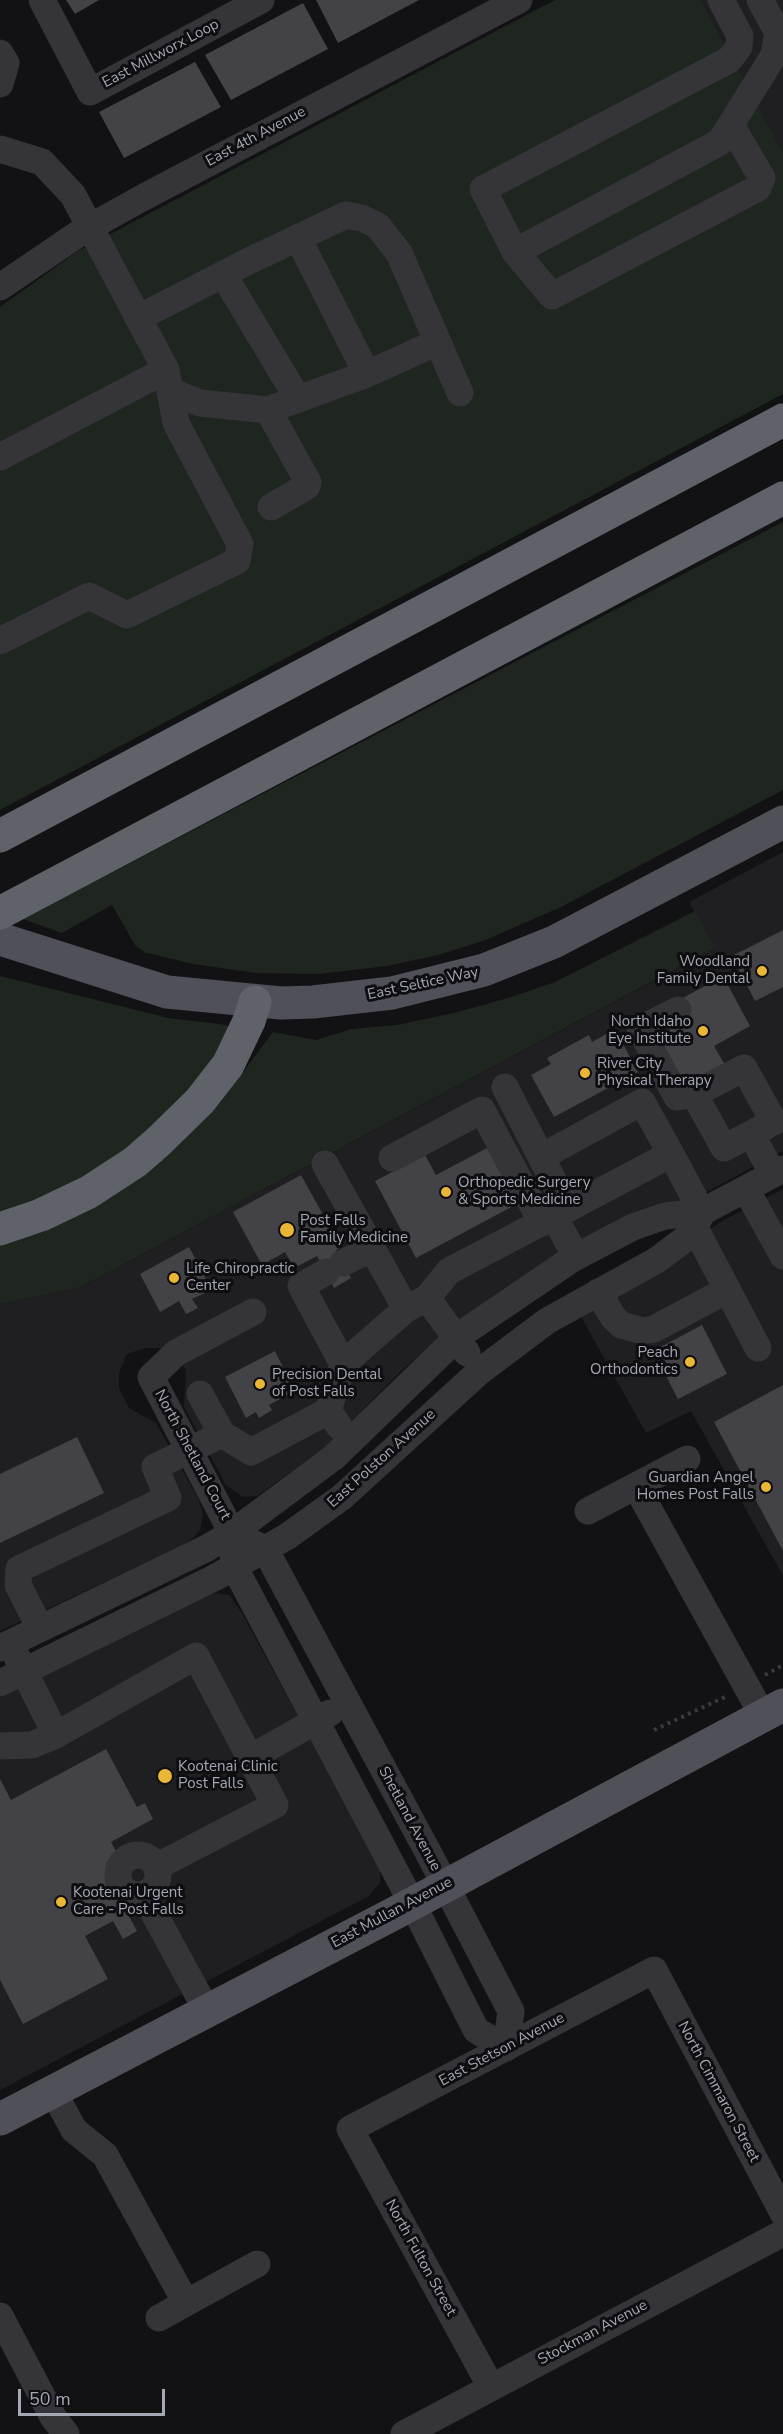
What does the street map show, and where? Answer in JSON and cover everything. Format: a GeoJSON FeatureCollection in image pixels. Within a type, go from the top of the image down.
{"type":"FeatureCollection","features":[{"type":"Feature","properties":{"kind":"highway"},"geometry":{"type":"LineString","coordinates":[[0,836],[783,420]]}},
{"type":"Feature","properties":{"kind":"highway"},"geometry":{"type":"LineString","coordinates":[[0,913],[783,498]]}},
{"type":"Feature","properties":{"kind":"highway"},"geometry":{"type":"LineString","coordinates":[[0,1229],[41,1215],[89,1192],[135,1162],[158,1142],[200,1101],[228,1065],[249,1021],[255,1002]]}},
{"type":"Feature","properties":{"kind":"main road","name":"East Seltice Way"},"geometry":{"type":"LineString","coordinates":[[0,939],[166,992],[255,1002],[313,1002],[392,993],[484,970],[554,942],[783,822]]}},
{"type":"Feature","properties":{"kind":"main road","name":"East Mullan Avenue"},"geometry":{"type":"LineString","coordinates":[[0,2119],[412,1904],[773,1710]]}},
{"type":"Feature","properties":{"kind":"street","name":"East Millworx Loop"},"geometry":{"type":"LineString","coordinates":[[42,0],[90,92],[261,0]]}},
{"type":"Feature","properties":{"kind":"street","name":"East 4th Avenue"},"geometry":{"type":"LineString","coordinates":[[0,287],[91,226],[253,139],[480,9],[519,0]]}},
{"type":"Feature","properties":{"kind":"street"},"geometry":{"type":"LineString","coordinates":[[721,0],[740,36],[737,51],[729,60],[483,189],[515,252],[552,296],[758,188],[762,178],[731,125]]}},
{"type":"Feature","properties":{"kind":"street"},"geometry":{"type":"LineString","coordinates":[[515,252],[720,142],[774,55],[778,33],[760,0]]}},
{"type":"Feature","properties":{"kind":"street"},"geometry":{"type":"LineString","coordinates":[[0,52],[6,63],[0,84]]}},
{"type":"Feature","properties":{"kind":"street"},"geometry":{"type":"LineString","coordinates":[[720,65],[752,88]]}},
{"type":"Feature","properties":{"kind":"street"},"geometry":{"type":"LineString","coordinates":[[0,149],[42,162],[73,195],[138,318],[168,381],[176,423],[240,544],[237,561],[127,615],[89,596],[0,642]]}},
{"type":"Feature","properties":{"kind":"street"},"geometry":{"type":"LineString","coordinates":[[138,318],[346,215],[362,218],[378,226],[399,253],[460,393]]}},
{"type":"Feature","properties":{"kind":"street"},"geometry":{"type":"LineString","coordinates":[[298,238],[367,374]]}},
{"type":"Feature","properties":{"kind":"street"},"geometry":{"type":"LineString","coordinates":[[223,274],[298,399]]}},
{"type":"Feature","properties":{"kind":"street"},"geometry":{"type":"LineString","coordinates":[[168,381],[200,403],[268,410],[367,374],[438,342]]}},
{"type":"Feature","properties":{"kind":"street"},"geometry":{"type":"LineString","coordinates":[[0,457],[168,381]]}},
{"type":"Feature","properties":{"kind":"street"},"geometry":{"type":"LineString","coordinates":[[268,410],[308,482],[308,486],[271,507]]}},
{"type":"Feature","properties":{"kind":"street"},"geometry":{"type":"LineString","coordinates":[[678,1010],[640,1029],[677,1097],[694,1094],[744,1068],[769,1124],[778,1172]]}},
{"type":"Feature","properties":{"kind":"street"},"geometry":{"type":"LineString","coordinates":[[505,1087],[541,1157],[555,1216]]}},
{"type":"Feature","properties":{"kind":"street"},"geometry":{"type":"LineString","coordinates":[[694,1094],[724,1148],[769,1124]]}},
{"type":"Feature","properties":{"kind":"street"},"geometry":{"type":"LineString","coordinates":[[541,1157],[642,1102],[671,1154],[728,1290],[758,1348]]}},
{"type":"Feature","properties":{"kind":"street"},"geometry":{"type":"LineString","coordinates":[[393,1158],[482,1110],[555,1216],[576,1257]]}},
{"type":"Feature","properties":{"kind":"street"},"geometry":{"type":"LineString","coordinates":[[200,1394],[222,1434],[251,1452],[328,1412],[344,1364],[417,1304],[449,1271],[671,1154]]}},
{"type":"Feature","properties":{"kind":"street"},"geometry":{"type":"LineString","coordinates":[[325,1164],[372,1248],[417,1304],[457,1338],[479,1372]]}},
{"type":"Feature","properties":{"kind":"street","name":"East Polston Avenue"},"geometry":{"type":"LineString","coordinates":[[0,1683],[234,1566],[288,1536],[342,1497],[479,1372],[547,1321],[657,1260],[685,1239],[698,1220],[746,1189],[778,1172]]}},
{"type":"Feature","properties":{"kind":"street"},"geometry":{"type":"LineString","coordinates":[[746,1189],[783,1256]]}},
{"type":"Feature","properties":{"kind":"street","name":"East Polston Avenue"},"geometry":{"type":"LineString","coordinates":[[5,1645],[207,1548],[232,1533],[334,1457],[457,1338],[576,1257],[633,1227],[665,1216],[698,1220]]}},
{"type":"Feature","properties":{"kind":"street"},"geometry":{"type":"LineString","coordinates":[[344,1364],[301,1286],[372,1248]]}},
{"type":"Feature","properties":{"kind":"street"},"geometry":{"type":"LineString","coordinates":[[598,1292],[613,1317],[621,1325],[643,1330],[654,1329],[728,1290]]}},
{"type":"Feature","properties":{"kind":"street","name":"North Shetland Court"},"geometry":{"type":"LineString","coordinates":[[232,1533],[151,1377],[176,1353],[253,1312]]}},
{"type":"Feature","properties":{"kind":"street"},"geometry":{"type":"LineString","coordinates":[[328,1412],[350,1441]]}},
{"type":"Feature","properties":{"kind":"street"},"geometry":{"type":"LineString","coordinates":[[40,1628],[18,1585],[19,1569],[168,1498],[155,1467],[222,1434]]}},
{"type":"Feature","properties":{"kind":"street"},"geometry":{"type":"LineString","coordinates":[[588,1511],[687,1459]]}},
{"type":"Feature","properties":{"kind":"street"},"geometry":{"type":"LineString","coordinates":[[636,1486],[746,1685],[773,1710]]}},
{"type":"Feature","properties":{"kind":"street"},"geometry":{"type":"LineString","coordinates":[[265,1549],[232,1533],[234,1566],[476,2030],[506,2048]]}},
{"type":"Feature","properties":{"kind":"street","name":"Shetland Avenue"},"geometry":{"type":"LineString","coordinates":[[265,1549],[511,2011],[506,2048]]}},
{"type":"Feature","properties":{"kind":"street"},"geometry":{"type":"LineString","coordinates":[[5,1645],[25,1672],[56,1735]]}},
{"type":"Feature","properties":{"kind":"street"},"geometry":{"type":"LineString","coordinates":[[0,1746],[32,1744],[56,1735],[196,1656],[275,1805],[156,1867]]}},
{"type":"Feature","properties":{"kind":"street"},"geometry":{"type":"LineString","coordinates":[[250,1758],[348,1703]]}},
{"type":"Feature","properties":{"kind":"street"},"geometry":{"type":"LineString","coordinates":[[142,1855],[148,1857],[156,1867],[158,1874],[154,1887],[144,1894],[130,1894],[125,1891],[118,1879],[120,1866],[129,1857],[142,1855]]}},
{"type":"Feature","properties":{"kind":"street"},"geometry":{"type":"LineString","coordinates":[[144,1894],[207,2011]]}},
{"type":"Feature","properties":{"kind":"street","name":"East Stetson Avenue"},"geometry":{"type":"LineString","coordinates":[[350,2129],[654,1970]]}},
{"type":"Feature","properties":{"kind":"street","name":"North Cimmaron Street"},"geometry":{"type":"LineString","coordinates":[[654,1970],[783,2213]]}},
{"type":"Feature","properties":{"kind":"street"},"geometry":{"type":"LineString","coordinates":[[53,2091],[74,2130],[105,2155],[186,2303]]}},
{"type":"Feature","properties":{"kind":"street","name":"North Fulton Street"},"geometry":{"type":"LineString","coordinates":[[350,2129],[491,2387]]}},
{"type":"Feature","properties":{"kind":"street","name":"Stockman Avenue"},"geometry":{"type":"LineString","coordinates":[[404,2434],[783,2233]]}},
{"type":"Feature","properties":{"kind":"street"},"geometry":{"type":"LineString","coordinates":[[159,2318],[257,2264]]}},
{"type":"Feature","properties":{"kind":"street"},"geometry":{"type":"LineString","coordinates":[[0,2316],[53,2417],[66,2434]]}},
{"type":"Feature","properties":{"kind":"path"},"geometry":{"type":"LineString","coordinates":[[654,1730],[698,1711],[783,1665]]}},
{"type":"Feature","properties":{"kind":"shaded area"},"geometry":{"type":"Polygon","coordinates":[[[555,0],[701,0],[783,152],[783,394],[0,810],[0,307],[78,251],[555,0]]]}},
{"type":"Feature","properties":{"kind":"shaded area"},"geometry":{"type":"Polygon","coordinates":[[[701,0],[783,0],[783,152],[701,0]]]}},
{"type":"Feature","properties":{"kind":"shaded area"},"geometry":{"type":"Polygon","coordinates":[[[783,522],[783,790],[561,907],[483,941],[438,955],[387,966],[318,974],[256,973],[193,964],[144,952],[135,945],[112,905],[62,933],[23,919],[783,522]]]}},
{"type":"Feature","properties":{"kind":"shaded area"},"geometry":{"type":"Polygon","coordinates":[[[783,852],[783,1151],[690,1201],[543,1265],[503,1289],[441,1336],[401,1371],[327,1446],[257,1496],[243,1497],[226,1485],[184,1407],[186,1370],[177,1358],[163,1348],[145,1348],[127,1354],[119,1373],[119,1388],[129,1408],[156,1423],[199,1500],[203,1515],[200,1530],[192,1539],[175,1549],[0,1631],[0,1304],[79,1288],[714,949],[689,902],[783,852]]]}},
{"type":"Feature","properties":{"kind":"shaded area"},"geometry":{"type":"Polygon","coordinates":[[[695,911],[715,948],[79,1288],[0,1304],[0,1242],[172,1148],[217,1107],[273,1032],[316,1040],[352,1029],[397,1025],[454,1013],[508,998],[555,982],[695,911]]]}},
{"type":"Feature","properties":{"kind":"shaded area"},"geometry":{"type":"Polygon","coordinates":[[[0,976],[168,1018],[227,1025],[229,1030],[228,1056],[124,1154],[73,1185],[0,1216],[0,976]]]}},
{"type":"Feature","properties":{"kind":"shaded area"},"geometry":{"type":"Polygon","coordinates":[[[783,1189],[783,1576],[691,1411],[646,1433],[579,1313],[724,1220],[783,1189]]]}},
{"type":"Feature","properties":{"kind":"shaded area","name":"Kootenai Clinic Post Falls"},"geometry":{"type":"Polygon","coordinates":[[[209,1592],[229,1595],[243,1615],[376,1861],[380,1871],[380,1883],[369,1896],[0,2090],[0,1692],[209,1592]]]}},
{"type":"Feature","properties":{"kind":"building"},"geometry":{"type":"Polygon","coordinates":[[[66,0],[99,0],[75,14],[66,0]]]}},
{"type":"Feature","properties":{"kind":"building"},"geometry":{"type":"Polygon","coordinates":[[[316,0],[419,0],[338,43],[316,0]]]}},
{"type":"Feature","properties":{"kind":"building"},"geometry":{"type":"Polygon","coordinates":[[[303,3],[328,49],[231,100],[205,55],[303,3]]]}},
{"type":"Feature","properties":{"kind":"building"},"geometry":{"type":"Polygon","coordinates":[[[195,62],[221,107],[124,158],[99,112],[195,62]]]}},
{"type":"Feature","properties":{"kind":"building","name":"Woodland Family Dental"},"geometry":{"type":"Polygon","coordinates":[[[783,930],[783,987],[755,1001],[732,956],[783,930]]]}},
{"type":"Feature","properties":{"kind":"building","name":"North Idaho Eye Institute"},"geometry":{"type":"Polygon","coordinates":[[[723,976],[750,1026],[714,1046],[725,1065],[684,1087],[657,1036],[691,1018],[681,999],[723,976]]]}},
{"type":"Feature","properties":{"kind":"building","name":"River City Physical Therapy"},"geometry":{"type":"Polygon","coordinates":[[[615,1029],[638,1072],[554,1117],[531,1075],[551,1064],[547,1058],[589,1035],[592,1042],[615,1029]]]}},
{"type":"Feature","properties":{"kind":"building","name":"Orthopedic Surgery & Sports Medicine"},"geometry":{"type":"Polygon","coordinates":[[[487,1148],[517,1204],[416,1258],[375,1181],[425,1155],[436,1175],[487,1148]]]}},
{"type":"Feature","properties":{"kind":"building","name":"Post Falls Family Medicine"},"geometry":{"type":"Polygon","coordinates":[[[301,1175],[341,1247],[336,1250],[351,1278],[334,1288],[317,1256],[294,1268],[285,1252],[262,1265],[233,1212],[301,1175]]]}},
{"type":"Feature","properties":{"kind":"building","name":"Life Chiropractic Center"},"geometry":{"type":"Polygon","coordinates":[[[189,1247],[207,1281],[200,1285],[205,1293],[192,1299],[198,1308],[186,1314],[179,1301],[160,1312],[140,1274],[189,1247]]]}},
{"type":"Feature","properties":{"kind":"building","name":"Peach Orthodontics"},"geometry":{"type":"Polygon","coordinates":[[[702,1325],[727,1374],[678,1399],[653,1351],[702,1325]]]}},
{"type":"Feature","properties":{"kind":"building","name":"Precision Dental of Post Falls"},"geometry":{"type":"Polygon","coordinates":[[[275,1351],[295,1391],[269,1405],[272,1410],[259,1418],[256,1412],[246,1418],[225,1377],[275,1351]]]}},
{"type":"Feature","properties":{"kind":"building","name":"Guardian Angel Homes Post Falls"},"geometry":{"type":"Polygon","coordinates":[[[783,1385],[783,1551],[714,1422],[783,1385]]]}},
{"type":"Feature","properties":{"kind":"building"},"geometry":{"type":"Polygon","coordinates":[[[77,1437],[104,1493],[0,1543],[0,1474],[77,1437]]]}},
{"type":"Feature","properties":{"kind":"building","name":"Kootenai Urgent Care - Post Falls"},"geometry":{"type":"Polygon","coordinates":[[[106,1749],[137,1807],[145,1803],[153,1819],[111,1842],[128,1874],[111,1883],[137,1931],[123,1939],[113,1921],[85,1936],[108,1979],[23,2024],[0,1980],[0,1779],[11,1800],[106,1749]]]}},
{"type":"Feature","properties":{"kind":"place","name":"Woodland Family Dental"},"geometry":{"type":"Point","coordinates":[762,971]}},
{"type":"Feature","properties":{"kind":"place","name":"North Idaho Eye Institute"},"geometry":{"type":"Point","coordinates":[703,1031]}},
{"type":"Feature","properties":{"kind":"place","name":"River City Physical Therapy"},"geometry":{"type":"Point","coordinates":[585,1073]}},
{"type":"Feature","properties":{"kind":"place","name":"Orthopedic Surgery & Sports Medicine"},"geometry":{"type":"Point","coordinates":[446,1192]}},
{"type":"Feature","properties":{"kind":"place","name":"Post Falls Family Medicine"},"geometry":{"type":"Point","coordinates":[287,1230]}},
{"type":"Feature","properties":{"kind":"place","name":"Life Chiropractic Center"},"geometry":{"type":"Point","coordinates":[174,1278]}},
{"type":"Feature","properties":{"kind":"place","name":"Peach Orthodontics"},"geometry":{"type":"Point","coordinates":[690,1362]}},
{"type":"Feature","properties":{"kind":"place","name":"Precision Dental of Post Falls"},"geometry":{"type":"Point","coordinates":[260,1384]}},
{"type":"Feature","properties":{"kind":"place","name":"Guardian Angel Homes Post Falls"},"geometry":{"type":"Point","coordinates":[766,1487]}},
{"type":"Feature","properties":{"kind":"place","name":"Kootenai Clinic Post Falls"},"geometry":{"type":"Point","coordinates":[165,1776]}},
{"type":"Feature","properties":{"kind":"place","name":"Kootenai Urgent Care - Post Falls"},"geometry":{"type":"Point","coordinates":[61,1902]}}]}
